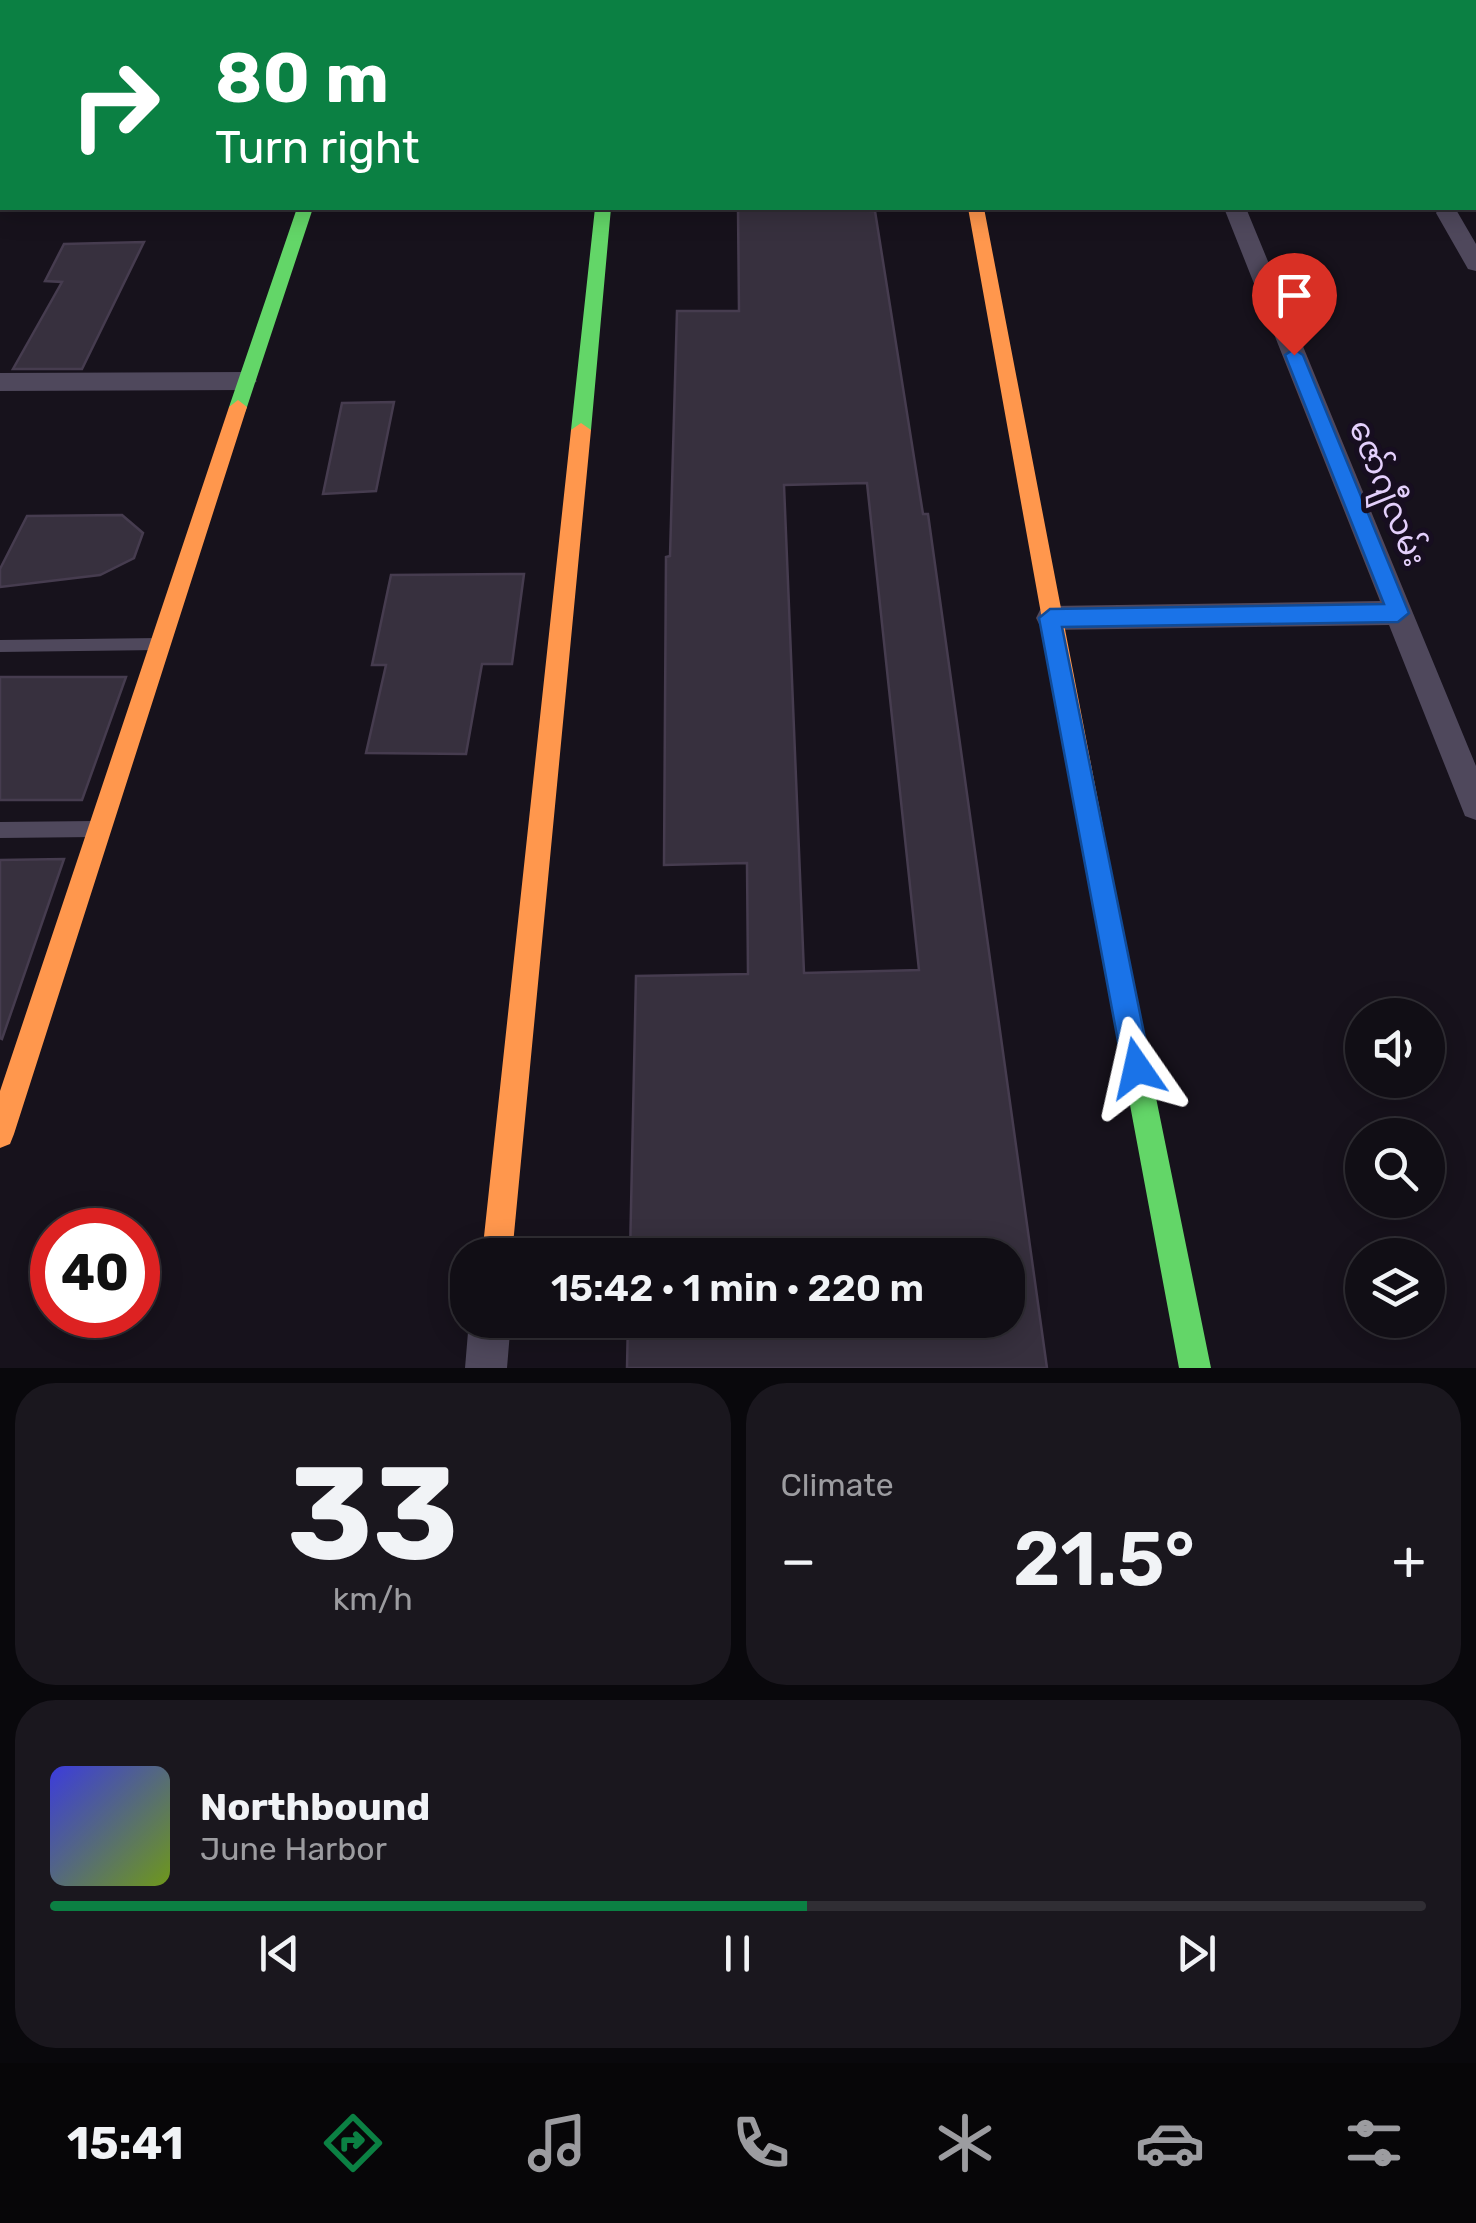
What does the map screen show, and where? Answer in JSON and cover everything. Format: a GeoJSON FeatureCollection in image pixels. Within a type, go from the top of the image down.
{"type":"FeatureCollection","features":[{"type":"Feature","properties":{"kind":"street"},"geometry":{"type":"LineString","coordinates":[[0,1134],[104,830],[245,381],[305,210]]}},
{"type":"Feature","properties":{"kind":"street"},"geometry":{"type":"LineString","coordinates":[[499,1238],[604,210]]}},
{"type":"Feature","properties":{"kind":"street"},"geometry":{"type":"LineString","coordinates":[[976,210],[1194,1368]]}},
{"type":"Feature","properties":{"kind":"street","name":"ဇော်ဂျီလမ်း"},"geometry":{"type":"LineString","coordinates":[[1236,210],[1476,805]]}},
{"type":"Feature","properties":{"kind":"street"},"geometry":{"type":"LineString","coordinates":[[1444,210],[1476,240]]}},
{"type":"Feature","properties":{"kind":"street"},"geometry":{"type":"LineString","coordinates":[[1444,210],[1476,264]]}},
{"type":"Feature","properties":{"kind":"street"},"geometry":{"type":"LineString","coordinates":[[0,382],[245,381]]}},
{"type":"Feature","properties":{"kind":"street"},"geometry":{"type":"LineString","coordinates":[[1050,618],[1398,613]]}},
{"type":"Feature","properties":{"kind":"street"},"geometry":{"type":"LineString","coordinates":[[486,1368],[488,1338]]}},
{"type":"Feature","properties":{"kind":"lane"},"geometry":{"type":"LineString","coordinates":[[0,646],[164,644]]}},
{"type":"Feature","properties":{"kind":"lane"},"geometry":{"type":"LineString","coordinates":[[0,830],[104,830]]}},
{"type":"Feature","properties":{"kind":"building"},"geometry":{"type":"Polygon","coordinates":[[[738,210],[875,211],[923,514],[928,514],[1047,1368],[627,1368],[628,1338],[1025,1338],[1025,1238],[630,1238],[636,976],[748,974],[747,863],[664,865],[666,557],[670,556],[677,311],[739,311],[738,210]],[[867,483],[784,485],[804,973],[919,970],[867,483]]]}},
{"type":"Feature","properties":{"kind":"building"},"geometry":{"type":"Polygon","coordinates":[[[144,242],[82,369],[13,369],[62,282],[45,281],[64,244],[144,242]]]}},
{"type":"Feature","properties":{"kind":"building"},"geometry":{"type":"Polygon","coordinates":[[[394,402],[376,491],[323,494],[342,403],[394,402]]]}},
{"type":"Feature","properties":{"kind":"building"},"geometry":{"type":"Polygon","coordinates":[[[122,515],[143,533],[134,558],[100,575],[0,587],[0,569],[27,516],[122,515]]]}},
{"type":"Feature","properties":{"kind":"building"},"geometry":{"type":"Polygon","coordinates":[[[524,574],[512,664],[482,664],[466,754],[366,753],[386,665],[372,665],[391,575],[524,574]]]}},
{"type":"Feature","properties":{"kind":"building"},"geometry":{"type":"Polygon","coordinates":[[[0,677],[126,677],[82,800],[0,800],[0,677]]]}},
{"type":"Feature","properties":{"kind":"building"},"geometry":{"type":"Polygon","coordinates":[[[64,859],[2,1039],[0,860],[64,859]]]}},
{"type":"Feature","properties":{"kind":"traffic: fast"},"geometry":{"type":"LineString","coordinates":[[238,407],[304,210]]}},
{"type":"Feature","properties":{"kind":"traffic: fast"},"geometry":{"type":"LineString","coordinates":[[581,430],[603,210]]}},
{"type":"Feature","properties":{"kind":"traffic: fast"},"geometry":{"type":"LineString","coordinates":[[1127,1019],[1195,1368]]}},
{"type":"Feature","properties":{"kind":"traffic: slow"},"geometry":{"type":"LineString","coordinates":[[976,210],[1127,1019]]}},
{"type":"Feature","properties":{"kind":"traffic: slow"},"geometry":{"type":"LineString","coordinates":[[0,1134],[238,407]]}},
{"type":"Feature","properties":{"kind":"traffic: slow"},"geometry":{"type":"LineString","coordinates":[[499,1238],[581,430]]}},
{"type":"Feature","properties":{"kind":"route"},"geometry":{"type":"LineString","coordinates":[[1137,1068],[1050,618],[1398,613],[1294,355]]}}]}
